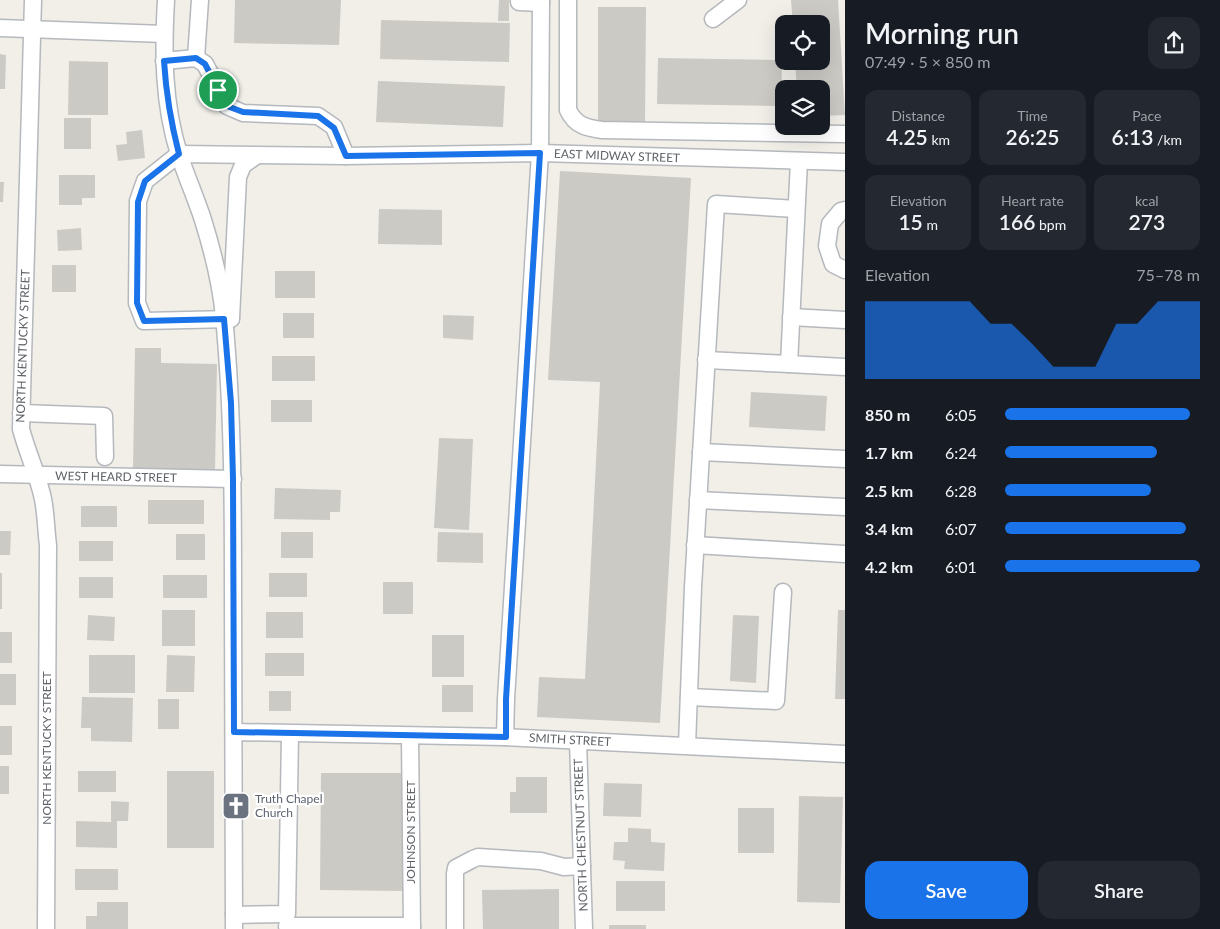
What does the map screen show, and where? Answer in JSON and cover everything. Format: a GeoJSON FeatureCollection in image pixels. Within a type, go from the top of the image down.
{"type":"FeatureCollection","features":[{"type":"Feature","properties":{"kind":"street","name":"NORTH KENTUCKY STREET"},"geometry":{"type":"LineString","coordinates":[[33,0],[21,428],[26,449],[43,498],[48,545],[46,929]]}},
{"type":"Feature","properties":{"kind":"street"},"geometry":{"type":"LineString","coordinates":[[166,0],[164,61],[166,92],[171,122],[179,154],[203,220],[217,268],[228,319]]}},
{"type":"Feature","properties":{"kind":"street"},"geometry":{"type":"LineString","coordinates":[[196,58],[200,0]]}},
{"type":"Feature","properties":{"kind":"street"},"geometry":{"type":"LineString","coordinates":[[506,737],[506,699],[540,153],[541,2],[519,2],[519,0]]}},
{"type":"Feature","properties":{"kind":"street"},"geometry":{"type":"LineString","coordinates":[[568,0],[568,110],[571,117],[581,126],[589,128],[845,134]]}},
{"type":"Feature","properties":{"kind":"street"},"geometry":{"type":"LineString","coordinates":[[713,19],[738,0]]}},
{"type":"Feature","properties":{"kind":"street"},"geometry":{"type":"LineString","coordinates":[[0,28],[164,34]]}},
{"type":"Feature","properties":{"kind":"street"},"geometry":{"type":"LineString","coordinates":[[164,61],[196,58],[205,64],[227,106],[243,112],[318,116],[334,128],[346,156]]}},
{"type":"Feature","properties":{"kind":"street"},"geometry":{"type":"LineString","coordinates":[[539,97],[567,97]]}},
{"type":"Feature","properties":{"kind":"street","name":"EAST MIDWAY STREET"},"geometry":{"type":"LineString","coordinates":[[179,154],[346,156],[540,153],[845,162]]}},
{"type":"Feature","properties":{"kind":"street"},"geometry":{"type":"LineString","coordinates":[[179,154],[145,181],[138,202],[137,303],[144,321],[228,319]]}},
{"type":"Feature","properties":{"kind":"street"},"geometry":{"type":"LineString","coordinates":[[256,156],[243,165],[238,177],[228,319],[228,368],[233,479],[234,922],[412,928]]}},
{"type":"Feature","properties":{"kind":"street"},"geometry":{"type":"LineString","coordinates":[[789,364],[798,161]]}},
{"type":"Feature","properties":{"kind":"street"},"geometry":{"type":"LineString","coordinates":[[687,745],[695,545],[716,204],[796,209]]}},
{"type":"Feature","properties":{"kind":"street"},"geometry":{"type":"LineString","coordinates":[[845,210],[841,210],[830,224],[828,246],[833,264],[845,270]]}},
{"type":"Feature","properties":{"kind":"street"},"geometry":{"type":"LineString","coordinates":[[791,317],[845,320]]}},
{"type":"Feature","properties":{"kind":"street"},"geometry":{"type":"LineString","coordinates":[[706,360],[845,367]]}},
{"type":"Feature","properties":{"kind":"street"},"geometry":{"type":"LineString","coordinates":[[21,413],[104,416],[105,456]]}},
{"type":"Feature","properties":{"kind":"street"},"geometry":{"type":"LineString","coordinates":[[701,452],[845,459]]}},
{"type":"Feature","properties":{"kind":"street","name":"WEST HEARD STREET"},"geometry":{"type":"LineString","coordinates":[[0,474],[233,479]]}},
{"type":"Feature","properties":{"kind":"street"},"geometry":{"type":"LineString","coordinates":[[698,500],[845,507]]}},
{"type":"Feature","properties":{"kind":"street"},"geometry":{"type":"LineString","coordinates":[[695,545],[845,554]]}},
{"type":"Feature","properties":{"kind":"street"},"geometry":{"type":"LineString","coordinates":[[689,697],[776,701],[783,592]]}},
{"type":"Feature","properties":{"kind":"street","name":"SMITH STREET"},"geometry":{"type":"LineString","coordinates":[[234,732],[506,737],[845,754]]}},
{"type":"Feature","properties":{"kind":"street"},"geometry":{"type":"LineString","coordinates":[[287,923],[290,734]]}},
{"type":"Feature","properties":{"kind":"street","name":"JOHNSON STREET"},"geometry":{"type":"LineString","coordinates":[[410,736],[412,928]]}},
{"type":"Feature","properties":{"kind":"street","name":"NORTH CHESTNUT STREET"},"geometry":{"type":"LineString","coordinates":[[578,741],[584,929]]}},
{"type":"Feature","properties":{"kind":"street"},"geometry":{"type":"LineString","coordinates":[[455,929],[454,874],[456,868],[473,858],[540,862],[564,867],[582,866]]}},
{"type":"Feature","properties":{"kind":"building"},"geometry":{"type":"Polygon","coordinates":[[[235,0],[341,0],[339,45],[234,43],[235,0]]]}},
{"type":"Feature","properties":{"kind":"building"},"geometry":{"type":"Polygon","coordinates":[[[499,0],[509,0],[509,21],[498,21],[499,0]]]}},
{"type":"Feature","properties":{"kind":"building"},"geometry":{"type":"Polygon","coordinates":[[[791,0],[838,0],[845,115],[830,116],[830,80],[796,80],[796,70],[830,70],[830,15],[792,15],[791,0]]]}},
{"type":"Feature","properties":{"kind":"building"},"geometry":{"type":"Polygon","coordinates":[[[598,7],[646,7],[645,123],[598,123],[598,7]]]}},
{"type":"Feature","properties":{"kind":"building"},"geometry":{"type":"Polygon","coordinates":[[[381,20],[510,23],[509,62],[380,59],[381,20]]]}},
{"type":"Feature","properties":{"kind":"building"},"geometry":{"type":"Polygon","coordinates":[[[0,54],[6,55],[5,89],[0,89],[0,54]]]}},
{"type":"Feature","properties":{"kind":"building"},"geometry":{"type":"Polygon","coordinates":[[[658,58],[775,60],[775,70],[782,70],[782,80],[775,80],[775,106],[657,104],[658,58]]]}},
{"type":"Feature","properties":{"kind":"building"},"geometry":{"type":"Polygon","coordinates":[[[69,61],[108,62],[108,115],[68,115],[69,61]]]}},
{"type":"Feature","properties":{"kind":"building"},"geometry":{"type":"Polygon","coordinates":[[[378,81],[505,86],[503,127],[376,122],[378,81]]]}},
{"type":"Feature","properties":{"kind":"building"},"geometry":{"type":"Polygon","coordinates":[[[64,118],[91,118],[91,149],[64,149],[64,118]]]}},
{"type":"Feature","properties":{"kind":"building"},"geometry":{"type":"Polygon","coordinates":[[[142,130],[145,158],[118,161],[116,145],[127,144],[126,132],[142,130]]]}},
{"type":"Feature","properties":{"kind":"building"},"geometry":{"type":"Polygon","coordinates":[[[560,171],[691,178],[660,723],[537,717],[539,677],[585,679],[600,382],[548,380],[560,171]]]}},
{"type":"Feature","properties":{"kind":"building"},"geometry":{"type":"Polygon","coordinates":[[[59,175],[95,175],[95,198],[82,198],[82,205],[59,205],[59,175]]]}},
{"type":"Feature","properties":{"kind":"building"},"geometry":{"type":"Polygon","coordinates":[[[0,182],[4,182],[3,202],[0,202],[0,182]]]}},
{"type":"Feature","properties":{"kind":"building"},"geometry":{"type":"Polygon","coordinates":[[[379,209],[442,210],[442,245],[378,244],[379,209]]]}},
{"type":"Feature","properties":{"kind":"building"},"geometry":{"type":"Polygon","coordinates":[[[81,228],[82,250],[58,251],[57,230],[81,228]]]}},
{"type":"Feature","properties":{"kind":"building"},"geometry":{"type":"Polygon","coordinates":[[[52,265],[76,265],[76,292],[52,292],[52,265]]]}},
{"type":"Feature","properties":{"kind":"building"},"geometry":{"type":"Polygon","coordinates":[[[275,271],[315,271],[315,298],[275,298],[275,271]]]}},
{"type":"Feature","properties":{"kind":"building"},"geometry":{"type":"Polygon","coordinates":[[[283,313],[314,313],[314,338],[283,338],[283,313]]]}},
{"type":"Feature","properties":{"kind":"building"},"geometry":{"type":"Polygon","coordinates":[[[443,315],[474,316],[473,340],[443,338],[443,315]]]}},
{"type":"Feature","properties":{"kind":"building"},"geometry":{"type":"Polygon","coordinates":[[[135,348],[161,348],[161,363],[217,364],[215,471],[133,469],[135,348]]]}},
{"type":"Feature","properties":{"kind":"building"},"geometry":{"type":"Polygon","coordinates":[[[272,356],[315,356],[315,381],[272,381],[272,356]]]}},
{"type":"Feature","properties":{"kind":"building"},"geometry":{"type":"Polygon","coordinates":[[[751,392],[827,396],[825,431],[749,427],[751,392]]]}},
{"type":"Feature","properties":{"kind":"building"},"geometry":{"type":"Polygon","coordinates":[[[271,400],[312,400],[312,422],[271,422],[271,400]]]}},
{"type":"Feature","properties":{"kind":"building"},"geometry":{"type":"Polygon","coordinates":[[[439,438],[473,439],[469,530],[434,528],[439,438]]]}},
{"type":"Feature","properties":{"kind":"building"},"geometry":{"type":"Polygon","coordinates":[[[275,488],[341,490],[340,512],[330,512],[330,520],[274,519],[275,488]]]}},
{"type":"Feature","properties":{"kind":"building"},"geometry":{"type":"Polygon","coordinates":[[[148,500],[204,500],[204,524],[148,524],[148,500]]]}},
{"type":"Feature","properties":{"kind":"building"},"geometry":{"type":"Polygon","coordinates":[[[81,506],[117,506],[117,527],[81,527],[81,506]]]}},
{"type":"Feature","properties":{"kind":"building"},"geometry":{"type":"Polygon","coordinates":[[[0,531],[11,531],[10,555],[0,555],[0,531]]]}},
{"type":"Feature","properties":{"kind":"building"},"geometry":{"type":"Polygon","coordinates":[[[281,532],[313,532],[313,558],[281,558],[281,532]]]}},
{"type":"Feature","properties":{"kind":"building"},"geometry":{"type":"Polygon","coordinates":[[[438,532],[483,533],[483,563],[437,562],[438,532]]]}},
{"type":"Feature","properties":{"kind":"building"},"geometry":{"type":"Polygon","coordinates":[[[176,534],[205,534],[205,560],[176,560],[176,534]]]}},
{"type":"Feature","properties":{"kind":"building"},"geometry":{"type":"Polygon","coordinates":[[[79,541],[113,541],[113,561],[79,561],[79,541]]]}},
{"type":"Feature","properties":{"kind":"building"},"geometry":{"type":"Polygon","coordinates":[[[0,573],[2,573],[2,609],[0,609],[0,573]]]}},
{"type":"Feature","properties":{"kind":"building"},"geometry":{"type":"Polygon","coordinates":[[[269,573],[307,573],[307,597],[269,597],[269,573]]]}},
{"type":"Feature","properties":{"kind":"building"},"geometry":{"type":"Polygon","coordinates":[[[163,575],[207,575],[207,598],[163,598],[163,575]]]}},
{"type":"Feature","properties":{"kind":"building"},"geometry":{"type":"Polygon","coordinates":[[[79,577],[113,577],[113,598],[79,598],[79,577]]]}},
{"type":"Feature","properties":{"kind":"building"},"geometry":{"type":"Polygon","coordinates":[[[383,582],[413,582],[413,614],[383,614],[383,582]]]}},
{"type":"Feature","properties":{"kind":"building"},"geometry":{"type":"Polygon","coordinates":[[[162,610],[195,610],[195,646],[162,646],[162,610]]]}},
{"type":"Feature","properties":{"kind":"building"},"geometry":{"type":"Polygon","coordinates":[[[838,610],[845,610],[845,699],[835,699],[838,610]]]}},
{"type":"Feature","properties":{"kind":"building"},"geometry":{"type":"Polygon","coordinates":[[[266,612],[303,612],[303,638],[266,638],[266,612]]]}},
{"type":"Feature","properties":{"kind":"building"},"geometry":{"type":"Polygon","coordinates":[[[88,615],[115,617],[114,641],[87,640],[88,615]]]}},
{"type":"Feature","properties":{"kind":"building"},"geometry":{"type":"Polygon","coordinates":[[[733,615],[759,616],[756,683],[730,681],[733,615]]]}},
{"type":"Feature","properties":{"kind":"building"},"geometry":{"type":"Polygon","coordinates":[[[0,632],[12,632],[12,663],[0,663],[0,632]]]}},
{"type":"Feature","properties":{"kind":"building"},"geometry":{"type":"Polygon","coordinates":[[[432,635],[464,635],[464,677],[432,677],[432,635]]]}},
{"type":"Feature","properties":{"kind":"building"},"geometry":{"type":"Polygon","coordinates":[[[265,653],[304,653],[304,676],[265,676],[265,653]]]}},
{"type":"Feature","properties":{"kind":"building"},"geometry":{"type":"Polygon","coordinates":[[[89,655],[135,655],[135,693],[89,693],[89,655]]]}},
{"type":"Feature","properties":{"kind":"building"},"geometry":{"type":"Polygon","coordinates":[[[167,655],[195,656],[194,692],[166,692],[167,655]]]}},
{"type":"Feature","properties":{"kind":"building"},"geometry":{"type":"Polygon","coordinates":[[[0,674],[16,674],[16,705],[0,705],[0,674]]]}},
{"type":"Feature","properties":{"kind":"building"},"geometry":{"type":"Polygon","coordinates":[[[442,685],[473,685],[473,712],[442,712],[442,685]]]}},
{"type":"Feature","properties":{"kind":"building"},"geometry":{"type":"Polygon","coordinates":[[[269,691],[291,691],[291,711],[269,711],[269,691]]]}},
{"type":"Feature","properties":{"kind":"building"},"geometry":{"type":"Polygon","coordinates":[[[82,697],[133,698],[132,742],[91,741],[91,728],[81,728],[82,697]]]}},
{"type":"Feature","properties":{"kind":"building"},"geometry":{"type":"Polygon","coordinates":[[[158,699],[179,699],[179,729],[158,729],[158,699]]]}},
{"type":"Feature","properties":{"kind":"building"},"geometry":{"type":"Polygon","coordinates":[[[0,726],[12,726],[12,755],[0,755],[0,726]]]}},
{"type":"Feature","properties":{"kind":"building"},"geometry":{"type":"Polygon","coordinates":[[[0,766],[9,766],[9,794],[0,794],[0,766]]]}},
{"type":"Feature","properties":{"kind":"building"},"geometry":{"type":"Polygon","coordinates":[[[78,771],[116,771],[116,792],[78,792],[78,771]]]}},
{"type":"Feature","properties":{"kind":"building"},"geometry":{"type":"Polygon","coordinates":[[[167,771],[214,771],[214,848],[167,848],[167,771]]]}},
{"type":"Feature","properties":{"kind":"building"},"geometry":{"type":"Polygon","coordinates":[[[321,773],[405,773],[404,891],[320,890],[321,773]]]}},
{"type":"Feature","properties":{"kind":"building"},"geometry":{"type":"Polygon","coordinates":[[[516,777],[547,777],[547,813],[510,813],[510,792],[516,792],[516,777]]]}},
{"type":"Feature","properties":{"kind":"building"},"geometry":{"type":"Polygon","coordinates":[[[604,783],[642,784],[641,817],[603,816],[604,783]]]}},
{"type":"Feature","properties":{"kind":"building"},"geometry":{"type":"Polygon","coordinates":[[[799,796],[843,797],[840,903],[797,902],[799,796]]]}},
{"type":"Feature","properties":{"kind":"building"},"geometry":{"type":"Polygon","coordinates":[[[111,801],[129,802],[128,821],[117,821],[117,848],[76,847],[76,821],[111,822],[111,801]]]}},
{"type":"Feature","properties":{"kind":"building"},"geometry":{"type":"Polygon","coordinates":[[[738,808],[774,808],[774,853],[738,853],[738,808]]]}},
{"type":"Feature","properties":{"kind":"building"},"geometry":{"type":"Polygon","coordinates":[[[628,828],[651,829],[651,842],[665,843],[664,871],[624,869],[625,861],[613,860],[614,842],[628,842],[628,828]]]}},
{"type":"Feature","properties":{"kind":"building"},"geometry":{"type":"Polygon","coordinates":[[[75,869],[118,869],[118,890],[75,890],[75,869]]]}},
{"type":"Feature","properties":{"kind":"building"},"geometry":{"type":"Polygon","coordinates":[[[616,881],[665,881],[665,911],[616,911],[616,881]]]}},
{"type":"Feature","properties":{"kind":"building"},"geometry":{"type":"Polygon","coordinates":[[[559,889],[559,929],[483,929],[482,890],[559,889]]]}},
{"type":"Feature","properties":{"kind":"building"},"geometry":{"type":"Polygon","coordinates":[[[97,902],[128,902],[128,929],[86,929],[86,916],[97,916],[97,902]]]}},
{"type":"Feature","properties":{"kind":"building"},"geometry":{"type":"Polygon","coordinates":[[[609,925],[646,925],[646,929],[609,929],[609,925]]]}},
{"type":"Feature","properties":{"kind":"place","name":"Truth Chapel Church"},"geometry":{"type":"Point","coordinates":[236,806]}},
{"type":"Feature","properties":{"kind":"route"},"geometry":{"type":"LineString","coordinates":[[196,58],[205,64],[218,90],[227,106],[243,112],[318,116],[334,128],[346,156],[540,153],[506,699],[506,737],[234,732],[233,479],[231,403],[224,319],[144,321],[137,303],[138,202],[145,181],[179,154],[166,92],[164,61],[196,58]]}}]}
